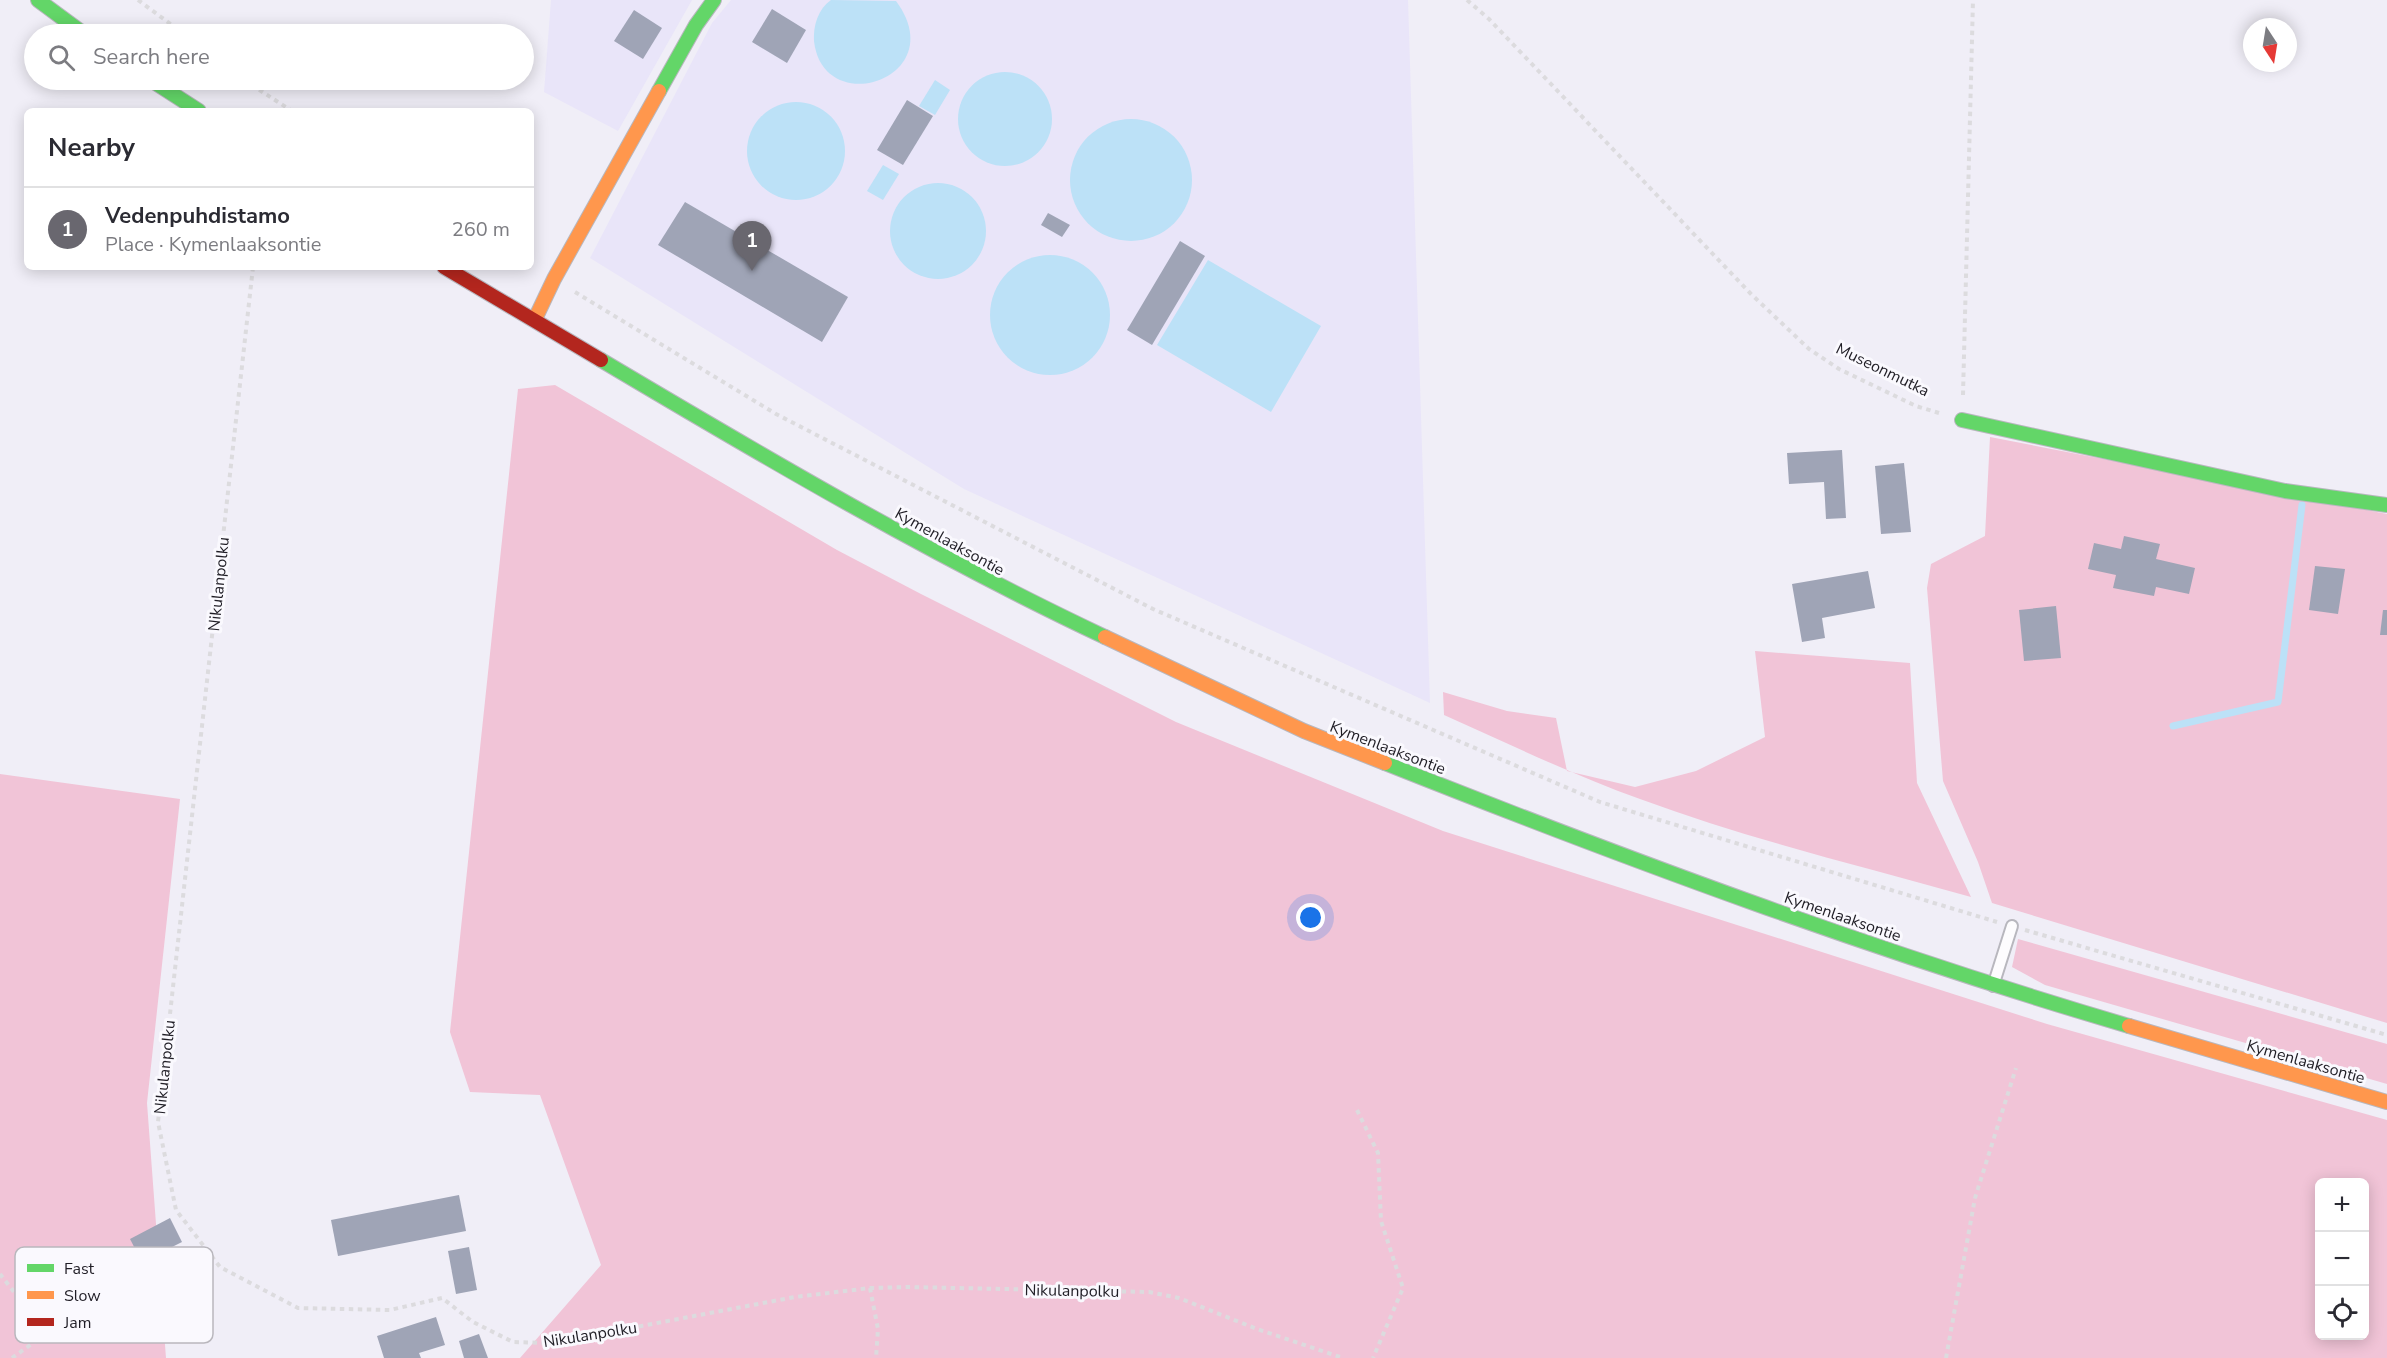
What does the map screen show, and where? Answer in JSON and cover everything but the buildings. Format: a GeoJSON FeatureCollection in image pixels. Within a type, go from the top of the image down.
{"type":"FeatureCollection","features":[{"type":"Feature","properties":{"kind":"main road"},"geometry":{"type":"LineString","coordinates":[[38,0],[70,24]]}},
{"type":"Feature","properties":{"kind":"main road"},"geometry":{"type":"LineString","coordinates":[[535,319],[554,279],[696,25],[714,0]]}},
{"type":"Feature","properties":{"kind":"main road"},"geometry":{"type":"LineString","coordinates":[[166,90],[194,108]]}},
{"type":"Feature","properties":{"kind":"main road","name":"Kymenlaaksontie"},"geometry":{"type":"LineString","coordinates":[[449,270],[762,455],[997,586],[1304,731],[1587,843],[1993,986],[2387,1102]]}},
{"type":"Feature","properties":{"kind":"main road"},"geometry":{"type":"LineString","coordinates":[[1962,420],[2285,491],[2387,505]]}},
{"type":"Feature","properties":{"kind":"lane"},"geometry":{"type":"LineString","coordinates":[[1993,986],[2012,926]]}},
{"type":"Feature","properties":{"kind":"path"},"geometry":{"type":"LineString","coordinates":[[138,0],[170,24]]}},
{"type":"Feature","properties":{"kind":"path","name":"Museonmutka"},"geometry":{"type":"LineString","coordinates":[[1467,0],[1489,19],[1751,294],[1809,349],[1839,369],[1876,388],[1916,406],[1962,420]]}},
{"type":"Feature","properties":{"kind":"path"},"geometry":{"type":"LineString","coordinates":[[1962,420],[1973,0]]}},
{"type":"Feature","properties":{"kind":"path"},"geometry":{"type":"LineString","coordinates":[[259,90],[287,108]]}},
{"type":"Feature","properties":{"kind":"path","name":"Nikulanpolku"},"geometry":{"type":"LineString","coordinates":[[204,1247],[176,1210],[158,1122],[253,270]]}},
{"type":"Feature","properties":{"kind":"path"},"geometry":{"type":"LineString","coordinates":[[554,279],[776,414],[1154,609],[1600,802],[2012,926],[2387,1035]]}},
{"type":"Feature","properties":{"kind":"path"},"geometry":{"type":"LineString","coordinates":[[1946,1358],[1975,1198],[2016,1068]]}},
{"type":"Feature","properties":{"kind":"path"},"geometry":{"type":"LineString","coordinates":[[1358,1110],[1378,1153],[1381,1221],[1403,1288],[1373,1358]]}},
{"type":"Feature","properties":{"kind":"path","name":"Nikulanpolku"},"geometry":{"type":"LineString","coordinates":[[213,1258],[220,1267],[298,1308],[390,1310],[442,1298],[473,1322],[513,1342],[551,1343],[795,1297],[870,1288],[1149,1292],[1179,1298],[1257,1329],[1343,1358]]}},
{"type":"Feature","properties":{"kind":"path"},"geometry":{"type":"LineString","coordinates":[[0,1274],[15,1293]]}},
{"type":"Feature","properties":{"kind":"path"},"geometry":{"type":"LineString","coordinates":[[870,1288],[878,1329],[876,1358]]}},
{"type":"Feature","properties":{"kind":"path"},"geometry":{"type":"LineString","coordinates":[[12,1358],[32,1343]]}},
{"type":"Feature","properties":{"kind":"shaded area"},"geometry":{"type":"Polygon","coordinates":[[[551,0],[692,0],[618,131],[544,92],[551,0]]]}},
{"type":"Feature","properties":{"kind":"shaded area"},"geometry":{"type":"Polygon","coordinates":[[[731,0],[1408,0],[1430,703],[964,489],[590,258],[712,23],[731,0]]]}},
{"type":"Feature","properties":{"kind":"shaded area"},"geometry":{"type":"Polygon","coordinates":[[[555,385],[837,550],[921,594],[1176,722],[1443,831],[2047,1024],[2387,1120],[2387,1358],[520,1358],[601,1265],[540,1095],[470,1092],[450,1032],[518,389],[555,385]]]}},
{"type":"Feature","properties":{"kind":"shaded area"},"geometry":{"type":"Polygon","coordinates":[[[1990,437],[2387,514],[2387,1023],[1992,903],[1978,862],[1943,781],[1927,588],[1931,564],[1985,536],[1990,437]]]}},
{"type":"Feature","properties":{"kind":"shaded area"},"geometry":{"type":"Polygon","coordinates":[[[1755,651],[1910,663],[1917,783],[1971,897],[1722,827],[1615,790],[1572,772],[1635,787],[1696,771],[1765,737],[1755,651]]]}},
{"type":"Feature","properties":{"kind":"shaded area"},"geometry":{"type":"Polygon","coordinates":[[[1443,692],[1507,711],[1556,718],[1567,770],[1444,715],[1443,692]]]}},
{"type":"Feature","properties":{"kind":"shaded area"},"geometry":{"type":"Polygon","coordinates":[[[0,774],[180,799],[147,1103],[158,1247],[15,1247],[15,1343],[165,1343],[166,1358],[0,1358],[0,774]]]}},
{"type":"Feature","properties":{"kind":"shaded area"},"geometry":{"type":"Polygon","coordinates":[[[2018,939],[2387,1044],[2387,1084],[2045,985],[2012,967],[2018,939]]]}},
{"type":"Feature","properties":{"kind":"water"},"geometry":{"type":"Polygon","coordinates":[[[831,0],[896,1],[909,28],[908,51],[897,69],[880,80],[859,84],[839,79],[822,65],[814,41],[814,30],[817,18],[831,0]]]}},
{"type":"Feature","properties":{"kind":"water"},"geometry":{"type":"Polygon","coordinates":[[[1005,72],[1023,76],[1038,86],[1048,101],[1052,119],[1048,137],[1038,152],[1023,162],[1005,166],[987,162],[972,152],[962,137],[958,119],[962,101],[972,86],[987,76],[1005,72]]]}},
{"type":"Feature","properties":{"kind":"water"},"geometry":{"type":"Polygon","coordinates":[[[935,80],[950,90],[935,115],[919,106],[935,80]]]}},
{"type":"Feature","properties":{"kind":"water"},"geometry":{"type":"Polygon","coordinates":[[[796,102],[815,106],[831,116],[841,132],[845,151],[841,170],[831,186],[815,196],[796,200],[777,196],[761,186],[751,170],[747,151],[751,132],[761,116],[777,106],[796,102]]]}},
{"type":"Feature","properties":{"kind":"water"},"geometry":{"type":"Polygon","coordinates":[[[1131,119],[1154,123],[1174,137],[1188,157],[1192,180],[1188,203],[1174,223],[1154,237],[1131,241],[1108,237],[1088,223],[1074,203],[1070,180],[1074,157],[1088,137],[1108,123],[1131,119]]]}},
{"type":"Feature","properties":{"kind":"water"},"geometry":{"type":"Polygon","coordinates":[[[883,165],[899,174],[883,200],[867,191],[883,165]]]}},
{"type":"Feature","properties":{"kind":"water"},"geometry":{"type":"Polygon","coordinates":[[[938,183],[956,187],[972,197],[982,213],[986,231],[982,249],[972,265],[956,275],[938,279],[920,275],[904,265],[894,249],[890,231],[894,213],[904,197],[920,187],[938,183]]]}},
{"type":"Feature","properties":{"kind":"water"},"geometry":{"type":"Polygon","coordinates":[[[1050,255],[1073,260],[1092,273],[1105,292],[1110,315],[1105,338],[1092,357],[1073,370],[1050,375],[1027,370],[1008,357],[995,338],[990,315],[995,292],[1008,273],[1027,260],[1050,255]]]}},
{"type":"Feature","properties":{"kind":"water"},"geometry":{"type":"Polygon","coordinates":[[[1208,260],[1321,326],[1271,412],[1157,345],[1208,260]]]}},
{"type":"Feature","properties":{"kind":"waterway"},"geometry":{"type":"LineString","coordinates":[[2173,726],[2278,702],[2302,505]]}},
{"type":"Feature","properties":{"kind":"traffic: fast"},"geometry":{"type":"LineString","coordinates":[[38,0],[70,24]]}},
{"type":"Feature","properties":{"kind":"traffic: fast"},"geometry":{"type":"LineString","coordinates":[[659,91],[696,25],[714,0]]}},
{"type":"Feature","properties":{"kind":"traffic: fast"},"geometry":{"type":"LineString","coordinates":[[166,90],[194,108]]}},
{"type":"Feature","properties":{"kind":"traffic: fast"},"geometry":{"type":"LineString","coordinates":[[601,360],[787,469],[913,539],[1040,606],[1105,637]]}},
{"type":"Feature","properties":{"kind":"traffic: fast"},"geometry":{"type":"LineString","coordinates":[[1962,420],[2285,491],[2387,505]]}},
{"type":"Feature","properties":{"kind":"traffic: fast"},"geometry":{"type":"LineString","coordinates":[[1385,763],[1569,835],[1847,936],[2129,1026]]}},
{"type":"Feature","properties":{"kind":"traffic: slow"},"geometry":{"type":"LineString","coordinates":[[535,319],[554,279],[659,91]]}},
{"type":"Feature","properties":{"kind":"traffic: slow"},"geometry":{"type":"LineString","coordinates":[[1105,637],[1304,731],[1385,763]]}},
{"type":"Feature","properties":{"kind":"traffic: slow"},"geometry":{"type":"LineString","coordinates":[[2129,1026],[2387,1102]]}},
{"type":"Feature","properties":{"kind":"traffic: jam"},"geometry":{"type":"LineString","coordinates":[[449,270],[601,360]]}},
{"type":"Feature","properties":{"kind":"place","name":"Vedenpuhdistamo"},"geometry":{"type":"Point","coordinates":[752,271]}}]}
